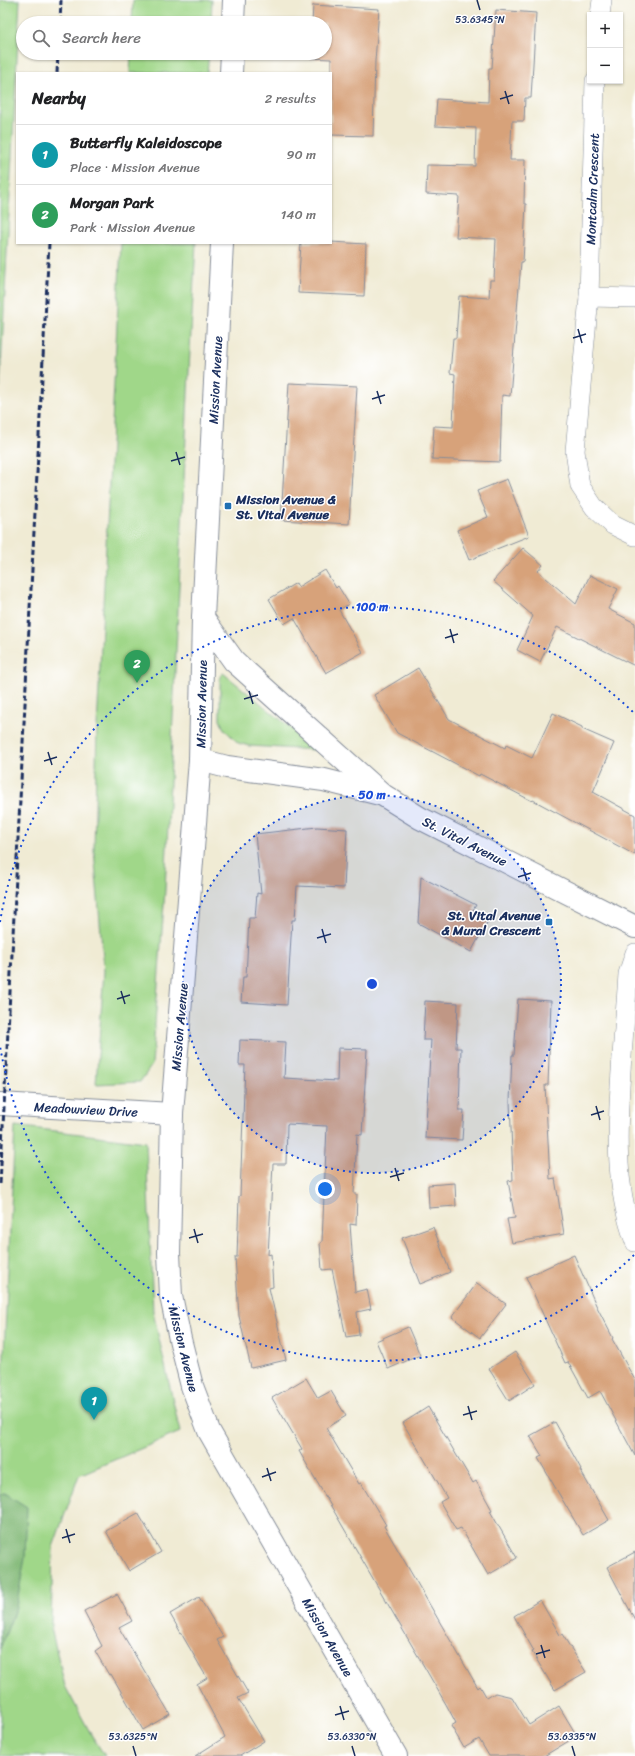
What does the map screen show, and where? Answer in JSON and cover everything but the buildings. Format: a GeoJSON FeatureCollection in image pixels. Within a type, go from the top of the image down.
{"type":"FeatureCollection","features":[{"type":"Feature","properties":{"kind":"street"},"geometry":{"type":"LineString","coordinates":[[233,16],[234,0]]}},
{"type":"Feature","properties":{"kind":"street"},"geometry":{"type":"LineString","coordinates":[[600,12],[602,0]]}},
{"type":"Feature","properties":{"kind":"street"},"geometry":{"type":"LineString","coordinates":[[231,72],[232,60]]}},
{"type":"Feature","properties":{"kind":"street","name":"Montcalm Crescent"},"geometry":{"type":"LineString","coordinates":[[595,84],[589,297],[575,452],[580,486],[594,507],[613,525],[635,536]]}},
{"type":"Feature","properties":{"kind":"street","name":"Mission Avenue"},"geometry":{"type":"LineString","coordinates":[[222,244],[203,618],[200,760],[172,1114],[169,1253],[171,1296],[192,1386],[209,1431],[396,1756]]}},
{"type":"Feature","properties":{"kind":"street"},"geometry":{"type":"LineString","coordinates":[[589,297],[635,298]]}},
{"type":"Feature","properties":{"kind":"street","name":"St. Vital Avenue"},"geometry":{"type":"LineString","coordinates":[[203,618],[234,661],[383,795],[420,818],[635,927]]}},
{"type":"Feature","properties":{"kind":"street","name":"St. Vital Avenue"},"geometry":{"type":"LineString","coordinates":[[200,760],[227,767],[324,780],[383,795]]}},
{"type":"Feature","properties":{"kind":"street"},"geometry":{"type":"LineString","coordinates":[[635,953],[628,974],[617,1149],[624,1204],[635,1242]]}},
{"type":"Feature","properties":{"kind":"street","name":"Meadowview Drive"},"geometry":{"type":"LineString","coordinates":[[0,1104],[172,1114]]}},
{"type":"Feature","properties":{"kind":"green space"},"geometry":{"type":"Polygon","coordinates":[[[0,0],[20,0],[19,16],[16,16],[17,60],[0,388],[0,0]]]}},
{"type":"Feature","properties":{"kind":"green space"},"geometry":{"type":"Polygon","coordinates":[[[133,0],[212,0],[211,16],[132,16],[133,0]]]}},
{"type":"Feature","properties":{"kind":"green space"},"geometry":{"type":"Polygon","coordinates":[[[131,60],[208,60],[207,72],[130,72],[131,60]]]}},
{"type":"Feature","properties":{"kind":"green space"},"geometry":{"type":"Polygon","coordinates":[[[121,244],[196,244],[165,890],[152,1065],[140,1082],[96,1084],[104,971],[94,850],[97,727],[121,244]]]}},
{"type":"Feature","properties":{"kind":"green space"},"geometry":{"type":"Polygon","coordinates":[[[223,673],[315,747],[314,750],[249,746],[238,743],[224,729],[220,720],[220,676],[223,673]]]}},
{"type":"Feature","properties":{"kind":"green space"},"geometry":{"type":"Polygon","coordinates":[[[15,1126],[146,1142],[153,1312],[180,1432],[79,1475],[53,1547],[51,1628],[65,1686],[92,1736],[105,1756],[0,1756],[0,1435],[15,1126]]]}},
{"type":"Feature","properties":{"kind":"green space"},"geometry":{"type":"Polygon","coordinates":[[[5,1493],[27,1507],[25,1558],[16,1607],[0,1649],[0,1496],[5,1493]]]}},
{"type":"Feature","properties":{"kind":"railway"},"geometry":{"type":"LineString","coordinates":[[60,16],[61,0]]}},
{"type":"Feature","properties":{"kind":"railway"},"geometry":{"type":"LineString","coordinates":[[57,72],[58,60]]}},
{"type":"Feature","properties":{"kind":"railway"},"geometry":{"type":"LineString","coordinates":[[0,1184],[49,244]]}},
{"type":"Feature","properties":{"kind":"place","name":"Mission Avenue & St. Vital Avenue"},"geometry":{"type":"Point","coordinates":[228,506]}},
{"type":"Feature","properties":{"kind":"place","name":"Morgan Park"},"geometry":{"type":"Point","coordinates":[137,683]}},
{"type":"Feature","properties":{"kind":"place","name":"St. Vital Avenue & Mural Crescent"},"geometry":{"type":"Point","coordinates":[549,922]}},
{"type":"Feature","properties":{"kind":"place","name":"Butterfly Kaleidoscope"},"geometry":{"type":"Point","coordinates":[94,1420]}}]}
